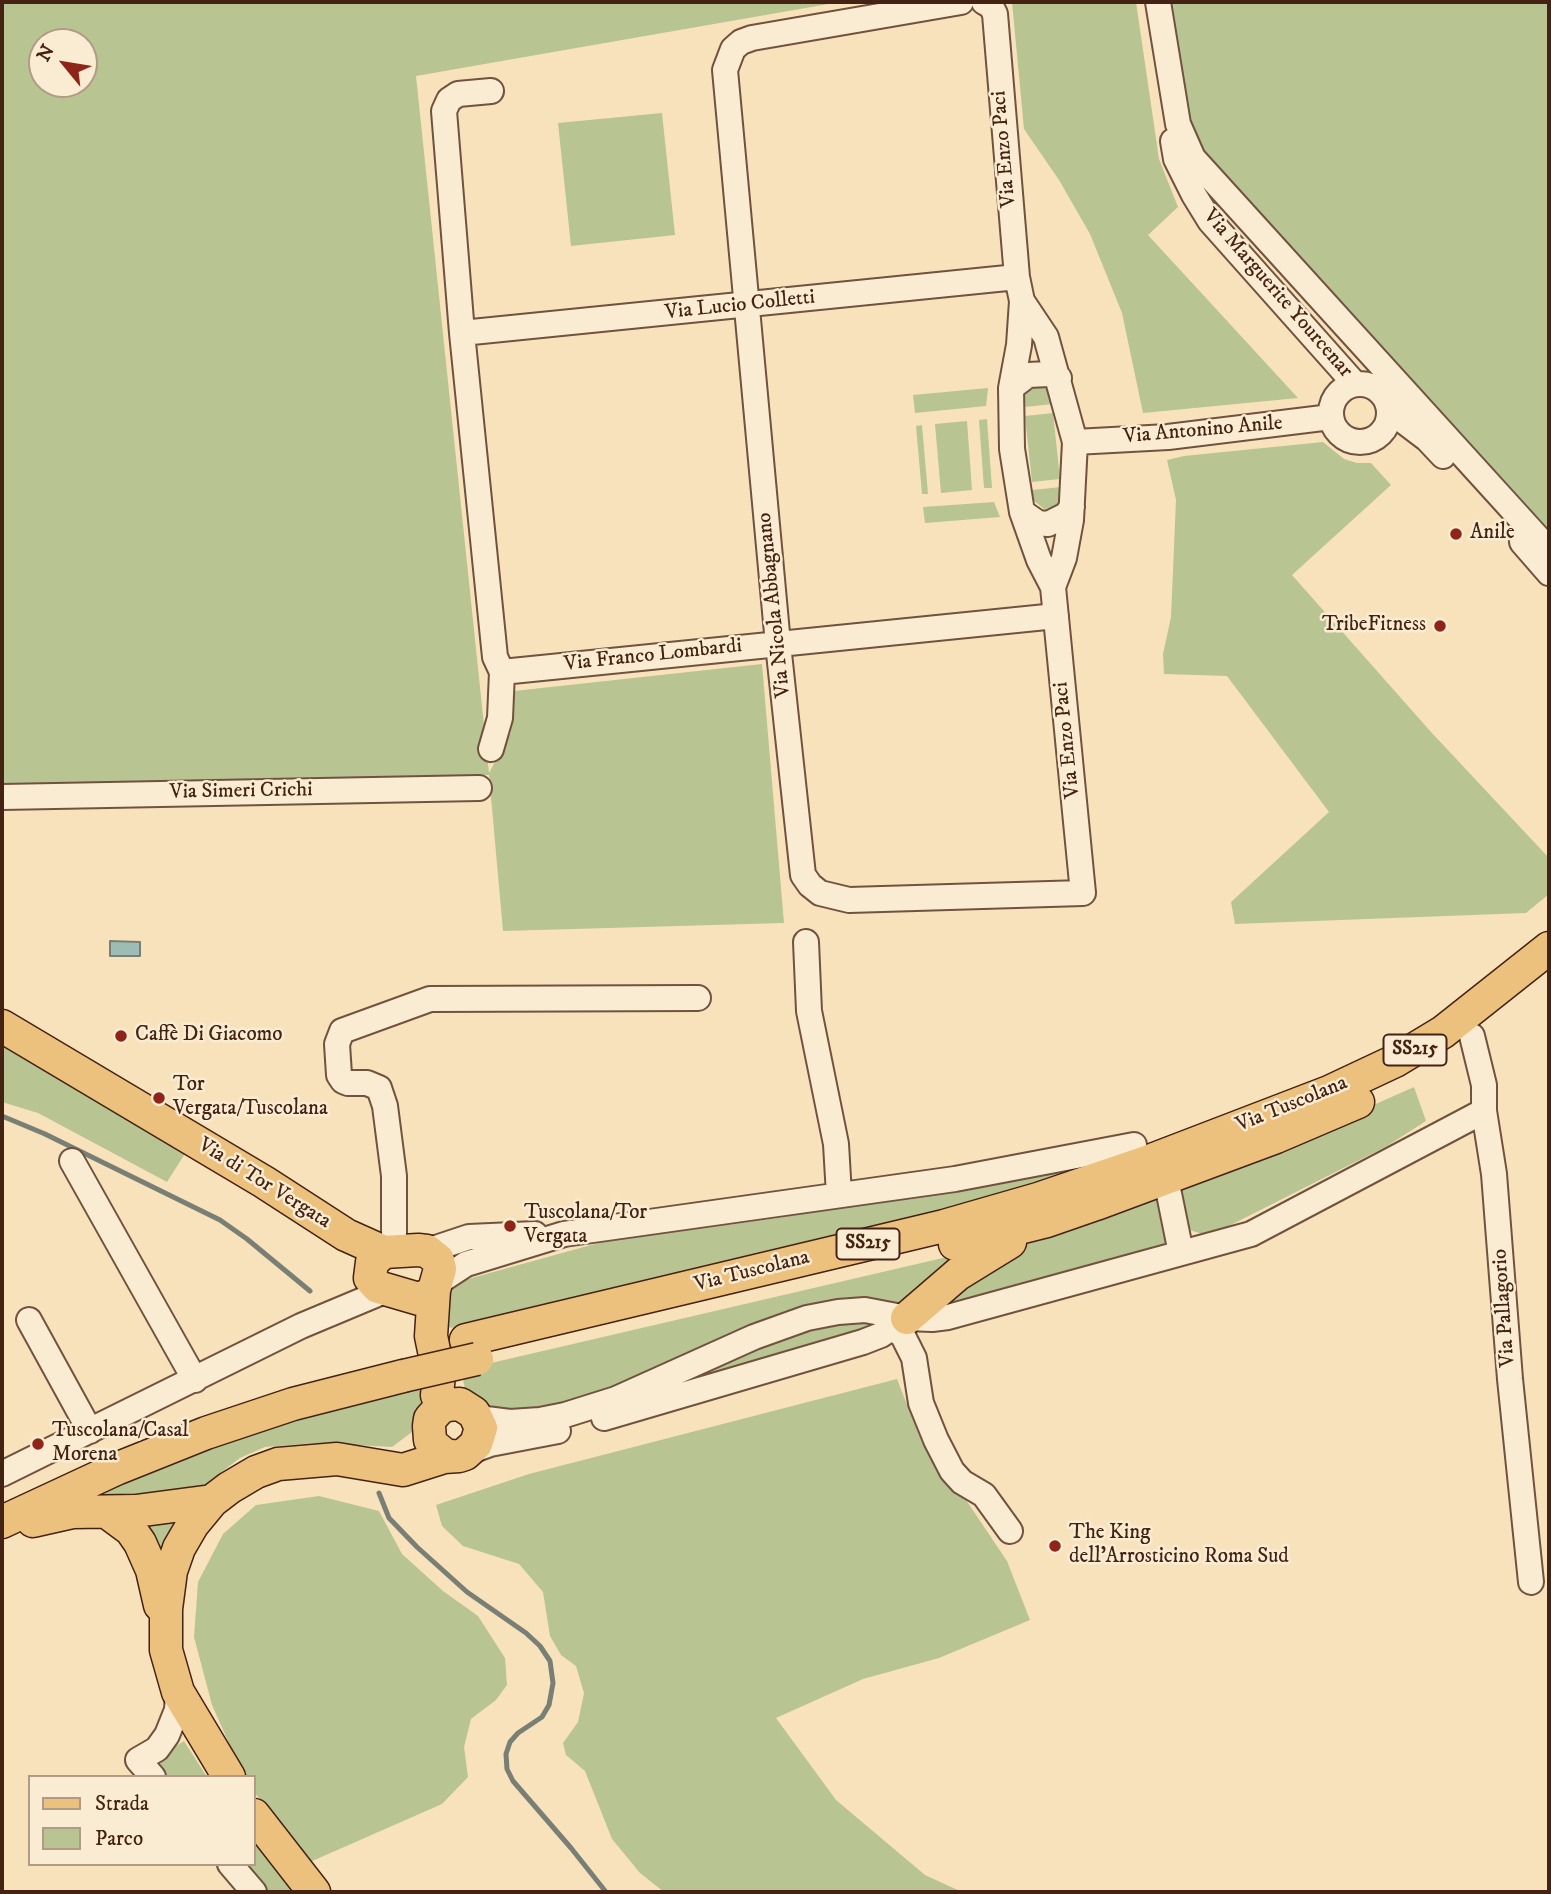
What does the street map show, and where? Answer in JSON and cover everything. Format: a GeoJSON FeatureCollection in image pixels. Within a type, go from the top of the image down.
{"type":"FeatureCollection","features":[{"type":"Feature","properties":{"kind":"main road","name":"Via Tuscolana"},"geometry":{"type":"LineString","coordinates":[[472,1349],[975,1217],[1117,1173],[1341,1086],[1423,1045],[1549,948]]}},
{"type":"Feature","properties":{"kind":"main road","name":"Via Tuscolana"},"geometry":{"type":"LineString","coordinates":[[2,1522],[125,1465],[206,1433],[401,1366],[1047,1221],[1166,1179],[1362,1101],[1423,1068],[1472,1036],[1549,974]]}},
{"type":"Feature","properties":{"kind":"main road","name":"Via di Tor Vergata"},"geometry":{"type":"LineString","coordinates":[[2,1026],[264,1182],[346,1235],[384,1271]]}},
{"type":"Feature","properties":{"kind":"main road"},"geometry":{"type":"LineString","coordinates":[[1134,1145],[1261,1117]]}},
{"type":"Feature","properties":{"kind":"main road"},"geometry":{"type":"LineString","coordinates":[[900,1323],[965,1269],[1047,1221]]}},
{"type":"Feature","properties":{"kind":"main road"},"geometry":{"type":"LineString","coordinates":[[427,1251],[438,1260],[440,1269],[430,1294],[419,1299],[384,1271],[427,1251]]}},
{"type":"Feature","properties":{"kind":"main road"},"geometry":{"type":"LineString","coordinates":[[228,1775],[178,1692],[167,1658],[165,1624],[169,1583],[176,1557],[193,1524],[212,1501],[251,1475],[273,1465],[325,1459],[362,1461],[403,1470],[462,1453],[479,1438],[481,1428],[435,1356],[419,1315],[384,1271]]}},
{"type":"Feature","properties":{"kind":"main road"},"geometry":{"type":"LineString","coordinates":[[435,1286],[435,1356],[430,1440],[445,1455],[462,1453]]}},
{"type":"Feature","properties":{"kind":"main road","name":"Via Tuscolana"},"geometry":{"type":"LineString","coordinates":[[2,1499],[132,1439],[197,1414],[306,1378],[401,1366]]}},
{"type":"Feature","properties":{"kind":"main road"},"geometry":{"type":"LineString","coordinates":[[362,1461],[408,1450],[421,1437],[439,1409],[452,1404],[470,1410]]}},
{"type":"Feature","properties":{"kind":"main road"},"geometry":{"type":"LineString","coordinates":[[2,1529],[60,1514],[159,1509],[212,1501]]}},
{"type":"Feature","properties":{"kind":"main road"},"geometry":{"type":"LineString","coordinates":[[108,1513],[131,1530],[145,1551],[165,1624]]}},
{"type":"Feature","properties":{"kind":"main road"},"geometry":{"type":"LineString","coordinates":[[256,1818],[314,1892]]}},
{"type":"Feature","properties":{"kind":"street","name":"Via Nicola Abbagnano"},"geometry":{"type":"LineString","coordinates":[[961,2],[752,38],[733,48],[725,70],[745,306],[803,875],[820,893],[849,900],[1083,893]]}},
{"type":"Feature","properties":{"kind":"street","name":"Via Enzo Paci"},"geometry":{"type":"LineString","coordinates":[[984,2],[991,6],[995,14],[1019,289],[1019,345],[1011,388],[1012,449],[1022,512],[1053,587],[1083,893]]}},
{"type":"Feature","properties":{"kind":"street","name":"Via Marguerite Yourcenar"},"geometry":{"type":"LineString","coordinates":[[1153,2],[1176,159],[1194,195],[1210,221],[1355,384]]}},
{"type":"Feature","properties":{"kind":"street"},"geometry":{"type":"LineString","coordinates":[[1158,2],[1178,124],[1193,158],[1549,550]]}},
{"type":"Feature","properties":{"kind":"street"},"geometry":{"type":"LineString","coordinates":[[491,91],[458,94],[449,100],[444,111],[462,332],[495,657],[502,671],[500,718],[491,749]]}},
{"type":"Feature","properties":{"kind":"street","name":"Via Enzo Paci"},"geometry":{"type":"LineString","coordinates":[[1019,289],[1046,337],[1075,442],[1072,507],[1065,558],[1053,587]]}},
{"type":"Feature","properties":{"kind":"street","name":"Via Lucio Colletti"},"geometry":{"type":"LineString","coordinates":[[462,332],[745,306],[1019,289]]}},
{"type":"Feature","properties":{"kind":"street"},"geometry":{"type":"LineString","coordinates":[[1011,388],[1027,375],[1049,374],[1059,378]]}},
{"type":"Feature","properties":{"kind":"street"},"geometry":{"type":"LineString","coordinates":[[1355,384],[1367,384],[1378,390],[1387,399],[1390,411],[1389,421],[1379,436],[1370,442],[1349,441],[1334,427],[1331,417],[1331,408],[1338,394],[1355,384]]}},
{"type":"Feature","properties":{"kind":"street"},"geometry":{"type":"LineString","coordinates":[[1390,411],[1427,439],[1549,573]]}},
{"type":"Feature","properties":{"kind":"street","name":"Via Antonino Anile"},"geometry":{"type":"LineString","coordinates":[[1075,442],[1168,437],[1331,417]]}},
{"type":"Feature","properties":{"kind":"street"},"geometry":{"type":"LineString","coordinates":[[1022,512],[1038,523],[1048,524],[1066,515],[1072,507]]}},
{"type":"Feature","properties":{"kind":"street","name":"Via Franco Lombardi"},"geometry":{"type":"LineString","coordinates":[[502,671],[1056,616]]}},
{"type":"Feature","properties":{"kind":"street","name":"Via Simeri Crichi"},"geometry":{"type":"LineString","coordinates":[[2,797],[479,788]]}},
{"type":"Feature","properties":{"kind":"street"},"geometry":{"type":"LineString","coordinates":[[806,942],[809,1011],[836,1144],[839,1195]]}},
{"type":"Feature","properties":{"kind":"street"},"geometry":{"type":"LineString","coordinates":[[2,1474],[338,1310],[384,1271],[394,1176],[385,1106],[379,1088],[367,1083],[348,1083],[339,1075],[337,1044],[342,1031],[430,999],[698,998]]}},
{"type":"Feature","properties":{"kind":"street","name":"Via Pallagorio"},"geometry":{"type":"LineString","coordinates":[[1472,1036],[1484,1086],[1484,1111],[1494,1174],[1510,1378],[1531,1582]]}},
{"type":"Feature","properties":{"kind":"street"},"geometry":{"type":"LineString","coordinates":[[462,1453],[490,1444],[553,1433],[773,1370],[863,1342],[900,1323],[967,1313],[1251,1234],[1484,1111]]}},
{"type":"Feature","properties":{"kind":"street"},"geometry":{"type":"LineString","coordinates":[[427,1251],[453,1241],[486,1235],[564,1234],[955,1179],[1134,1145]]}},
{"type":"Feature","properties":{"kind":"street"},"geometry":{"type":"LineString","coordinates":[[72,1161],[195,1380]]}},
{"type":"Feature","properties":{"kind":"street"},"geometry":{"type":"LineString","coordinates":[[1166,1179],[1181,1253]]}},
{"type":"Feature","properties":{"kind":"street"},"geometry":{"type":"LineString","coordinates":[[435,1286],[466,1264],[564,1234]]}},
{"type":"Feature","properties":{"kind":"street"},"geometry":{"type":"LineString","coordinates":[[301,1326],[384,1271]]}},
{"type":"Feature","properties":{"kind":"street"},"geometry":{"type":"LineString","coordinates":[[470,1410],[486,1419],[510,1422],[565,1415],[627,1394],[798,1320],[858,1310],[880,1311],[900,1323],[914,1358],[921,1403],[952,1471],[962,1482],[984,1495],[1010,1531]]}},
{"type":"Feature","properties":{"kind":"street"},"geometry":{"type":"LineString","coordinates":[[29,1320],[90,1431]]}},
{"type":"Feature","properties":{"kind":"street"},"geometry":{"type":"LineString","coordinates":[[145,1769],[167,1735],[177,1710],[178,1692]]}},
{"type":"Feature","properties":{"kind":"street"},"geometry":{"type":"LineString","coordinates":[[232,1866],[254,1892]]}},
{"type":"Feature","properties":{"kind":"green space"},"geometry":{"type":"Polygon","coordinates":[[[2,2],[840,2],[416,76],[489,773],[511,732],[514,691],[762,664],[784,923],[503,931],[489,775],[2,784],[2,2]]]}},
{"type":"Feature","properties":{"kind":"green space"},"geometry":{"type":"Polygon","coordinates":[[[1012,2],[1136,2],[1159,159],[1178,207],[1148,235],[1298,398],[1143,413],[1122,313],[1090,234],[1059,180],[1024,129],[1012,2]]]}},
{"type":"Feature","properties":{"kind":"green space"},"geometry":{"type":"Polygon","coordinates":[[[1169,2],[1549,2],[1549,554],[1192,150],[1169,2]]]}},
{"type":"Feature","properties":{"kind":"green space"},"geometry":{"type":"Polygon","coordinates":[[[662,113],[675,235],[571,246],[558,123],[662,113]]]}},
{"type":"Feature","properties":{"kind":"green space"},"geometry":{"type":"Polygon","coordinates":[[[1041,385],[1049,390],[1053,404],[1024,407],[1024,397],[1028,389],[1041,385]]]}},
{"type":"Feature","properties":{"kind":"green space"},"geometry":{"type":"Polygon","coordinates":[[[988,388],[986,406],[915,413],[913,395],[988,388]]]}},
{"type":"Feature","properties":{"kind":"green space"},"geometry":{"type":"Polygon","coordinates":[[[1053,413],[1060,479],[1032,482],[1025,416],[1053,413]]]}},
{"type":"Feature","properties":{"kind":"green space"},"geometry":{"type":"Polygon","coordinates":[[[987,419],[992,488],[984,488],[979,420],[987,419]]]}},
{"type":"Feature","properties":{"kind":"green space"},"geometry":{"type":"Polygon","coordinates":[[[967,421],[972,490],[941,493],[935,424],[967,421]]]}},
{"type":"Feature","properties":{"kind":"green space"},"geometry":{"type":"Polygon","coordinates":[[[922,425],[928,494],[922,494],[916,426],[922,425]]]}},
{"type":"Feature","properties":{"kind":"green space"},"geometry":{"type":"Polygon","coordinates":[[[1323,442],[1344,459],[1371,463],[1391,485],[1292,575],[1431,732],[1549,858],[1549,894],[1526,913],[1235,924],[1231,902],[1329,812],[1227,676],[1164,674],[1163,654],[1171,617],[1176,500],[1167,460],[1323,442]]]}},
{"type":"Feature","properties":{"kind":"green space"},"geometry":{"type":"Polygon","coordinates":[[[1061,487],[1060,501],[1053,508],[1044,509],[1033,500],[1032,490],[1061,487]]]}},
{"type":"Feature","properties":{"kind":"green space"},"geometry":{"type":"Polygon","coordinates":[[[994,502],[1000,517],[925,523],[923,507],[994,502]]]}},
{"type":"Feature","properties":{"kind":"green space"},"geometry":{"type":"Polygon","coordinates":[[[2,1040],[186,1152],[167,1182],[38,1113],[2,1102],[2,1040]]]}},
{"type":"Feature","properties":{"kind":"green space"},"geometry":{"type":"Polygon","coordinates":[[[1414,1087],[1426,1121],[1387,1146],[1209,1236],[1186,1229],[1180,1192],[1414,1087]]]}},
{"type":"Feature","properties":{"kind":"green space"},"geometry":{"type":"Polygon","coordinates":[[[1084,1167],[973,1209],[457,1328],[443,1327],[444,1297],[457,1282],[602,1242],[777,1218],[1084,1167]]]}},
{"type":"Feature","properties":{"kind":"green space"},"geometry":{"type":"Polygon","coordinates":[[[1160,1196],[1170,1243],[941,1308],[984,1266],[1035,1238],[1160,1196]]]}},
{"type":"Feature","properties":{"kind":"green space"},"geometry":{"type":"Polygon","coordinates":[[[947,1257],[950,1262],[911,1298],[896,1305],[871,1302],[567,1410],[502,1412],[480,1405],[465,1389],[461,1370],[947,1257]]]}},
{"type":"Feature","properties":{"kind":"green space"},"geometry":{"type":"Polygon","coordinates":[[[838,1319],[881,1324],[634,1405],[756,1343],[838,1319]]]}},
{"type":"Feature","properties":{"kind":"green space"},"geometry":{"type":"Polygon","coordinates":[[[427,1379],[425,1407],[412,1432],[392,1447],[318,1443],[265,1447],[240,1458],[202,1487],[179,1497],[68,1503],[145,1466],[427,1379]]]}},
{"type":"Feature","properties":{"kind":"green space"},"geometry":{"type":"Polygon","coordinates":[[[897,1379],[922,1443],[964,1497],[1007,1561],[1030,1620],[939,1658],[863,1679],[776,1718],[836,1800],[925,1875],[962,1892],[664,1892],[640,1873],[612,1839],[585,1771],[566,1755],[563,1743],[578,1722],[584,1693],[576,1666],[561,1655],[550,1636],[543,1592],[519,1564],[463,1546],[442,1526],[436,1505],[529,1474],[897,1379]]]}},
{"type":"Feature","properties":{"kind":"green space"},"geometry":{"type":"Polygon","coordinates":[[[319,1496],[379,1511],[402,1554],[443,1591],[478,1616],[505,1658],[507,1685],[496,1700],[471,1719],[464,1747],[468,1777],[442,1804],[310,1862],[256,1794],[256,1775],[243,1775],[212,1705],[194,1637],[198,1582],[223,1534],[256,1505],[319,1496]]]}},
{"type":"Feature","properties":{"kind":"green space"},"geometry":{"type":"Polygon","coordinates":[[[138,1519],[177,1519],[157,1563],[138,1519]]]}},
{"type":"Feature","properties":{"kind":"green space"},"geometry":{"type":"Polygon","coordinates":[[[184,1741],[206,1775],[164,1775],[153,1761],[184,1741]]]}},
{"type":"Feature","properties":{"kind":"green space"},"geometry":{"type":"Polygon","coordinates":[[[256,1845],[296,1892],[262,1892],[241,1866],[256,1866],[256,1845]]]}},
{"type":"Feature","properties":{"kind":"water"},"geometry":{"type":"Polygon","coordinates":[[[110,941],[140,942],[140,956],[110,956],[110,941]]]}},
{"type":"Feature","properties":{"kind":"waterway"},"geometry":{"type":"LineString","coordinates":[[2,1116],[45,1134],[220,1220],[310,1291]]}},
{"type":"Feature","properties":{"kind":"waterway"},"geometry":{"type":"LineString","coordinates":[[379,1493],[389,1518],[417,1547],[467,1592],[526,1633],[540,1646],[550,1661],[553,1683],[549,1705],[542,1717],[518,1733],[510,1742],[506,1754],[507,1769],[513,1781],[606,1892]]}},
{"type":"Feature","properties":{"kind":"place","name":"Anile"},"geometry":{"type":"Point","coordinates":[1456,534]}},
{"type":"Feature","properties":{"kind":"place","name":"TribeFitness"},"geometry":{"type":"Point","coordinates":[1440,626]}},
{"type":"Feature","properties":{"kind":"place","name":"Caffè Di Giacomo"},"geometry":{"type":"Point","coordinates":[121,1036]}},
{"type":"Feature","properties":{"kind":"place","name":"Tor Vergata/Tuscolana"},"geometry":{"type":"Point","coordinates":[159,1098]}},
{"type":"Feature","properties":{"kind":"place","name":"Tuscolana/Tor Vergata"},"geometry":{"type":"Point","coordinates":[510,1226]}},
{"type":"Feature","properties":{"kind":"place","name":"Tuscolana/Casal Morena"},"geometry":{"type":"Point","coordinates":[38,1444]}},
{"type":"Feature","properties":{"kind":"place","name":"The King dell'Arrosticino Roma Sud"},"geometry":{"type":"Point","coordinates":[1055,1546]}}]}
